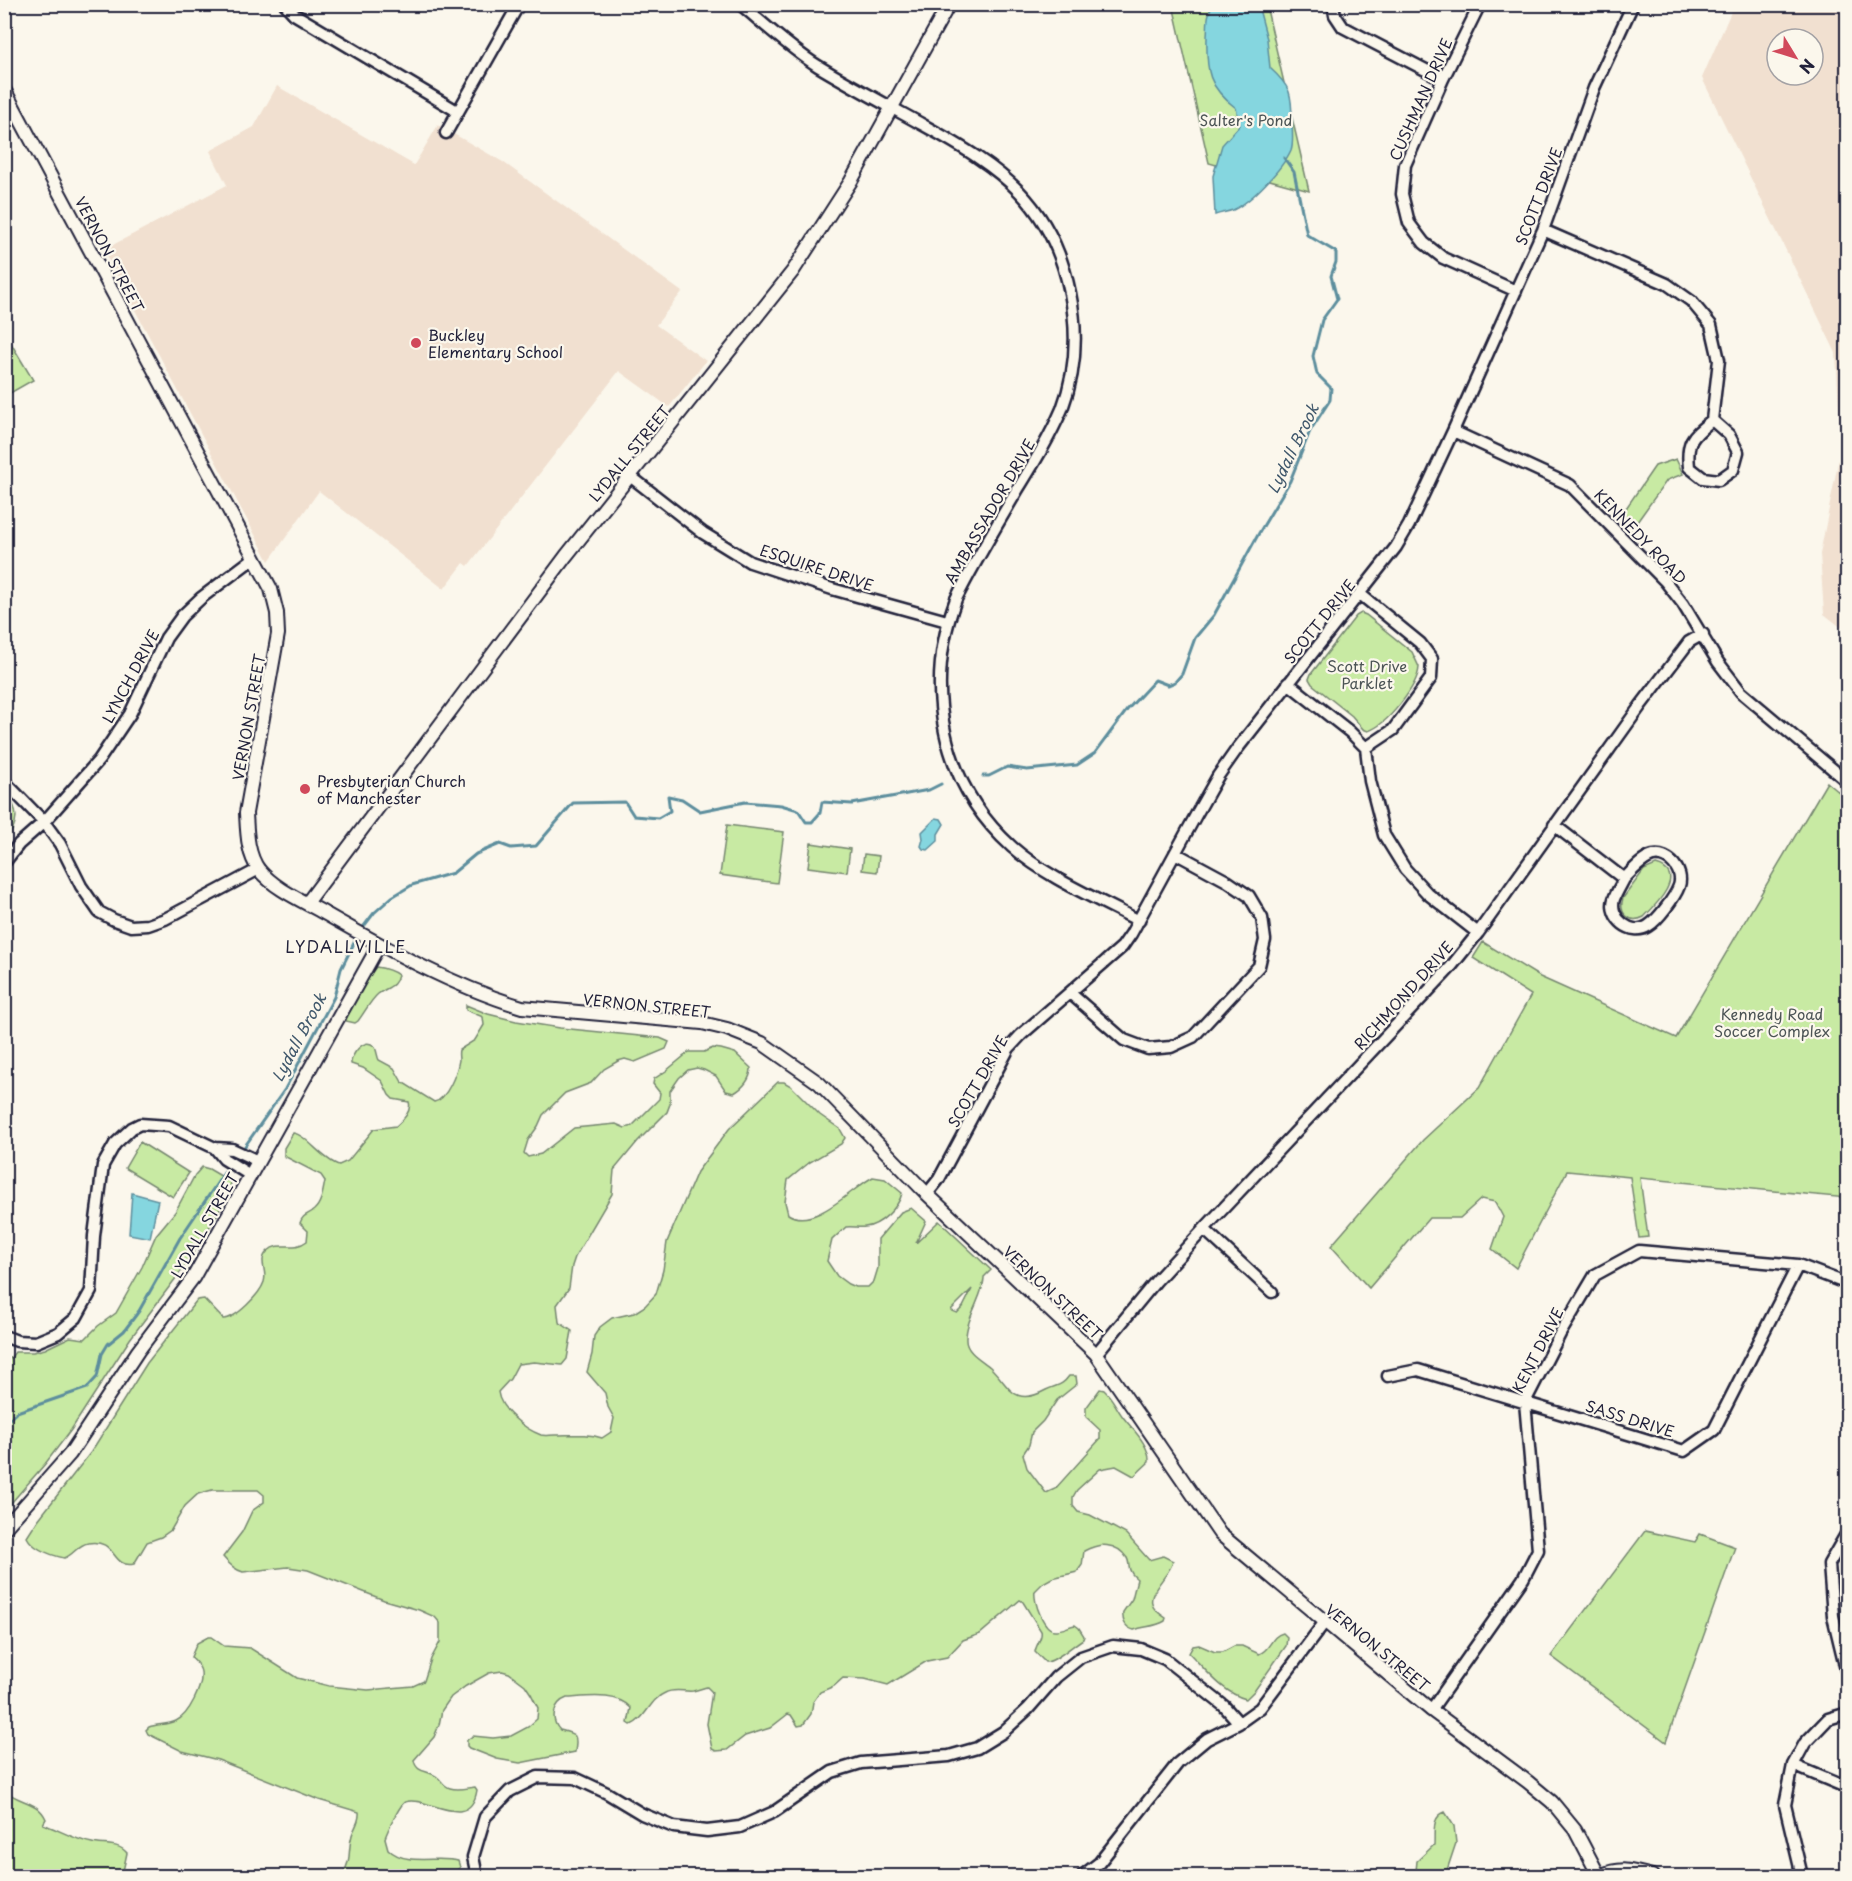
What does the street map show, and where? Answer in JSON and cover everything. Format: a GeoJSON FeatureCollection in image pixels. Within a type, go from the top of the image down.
{"type":"FeatureCollection","features":[{"type":"Feature","properties":{"kind":"street"},"geometry":{"type":"LineString","coordinates":[[285,4],[294,14],[457,111]]}},
{"type":"Feature","properties":{"kind":"street"},"geometry":{"type":"LineString","coordinates":[[446,133],[519,4]]}},
{"type":"Feature","properties":{"kind":"street","name":"AMBASSADOR DRIVE"},"geometry":{"type":"LineString","coordinates":[[740,4],[754,9],[816,65],[970,151],[1001,173],[1026,198],[1054,240],[1066,272],[1075,318],[1074,355],[1070,382],[1062,409],[1042,449],[965,580],[947,621],[940,673],[942,720],[951,758],[969,795],[992,826],[1013,848],[1047,872],[1139,921]]}},
{"type":"Feature","properties":{"kind":"street","name":"LYDALL STREET"},"geometry":{"type":"LineString","coordinates":[[307,903],[566,556],[793,271],[839,200],[949,4]]}},
{"type":"Feature","properties":{"kind":"street"},"geometry":{"type":"LineString","coordinates":[[1333,4],[1335,15],[1343,27],[1443,79]]}},
{"type":"Feature","properties":{"kind":"street","name":"CUSHMAN DRIVE"},"geometry":{"type":"LineString","coordinates":[[1480,4],[1443,79],[1405,165],[1402,194],[1409,223],[1424,243],[1443,258],[1516,291]]}},
{"type":"Feature","properties":{"kind":"street","name":"SCOTT DRIVE"},"geometry":{"type":"LineString","coordinates":[[927,1194],[939,1179],[1009,1048],[1122,947],[1139,921],[1218,776],[1288,683],[1396,547],[1409,525],[1453,431],[1543,230],[1594,88],[1633,4]]}},
{"type":"Feature","properties":{"kind":"street","name":"VERNON STREET"},"geometry":{"type":"LineString","coordinates":[[4,89],[271,589],[277,613],[278,634],[246,813],[247,837],[259,869],[282,891],[365,937],[494,998],[522,1007],[702,1023],[727,1029],[762,1043],[819,1083],[927,1194],[1096,1354],[1220,1534],[1431,1710],[1552,1802],[1575,1830],[1600,1876]]}},
{"type":"Feature","properties":{"kind":"street"},"geometry":{"type":"LineString","coordinates":[[1543,230],[1667,284],[1691,301],[1711,325],[1719,360],[1712,420],[1694,434],[1687,451],[1689,466],[1703,478],[1719,480],[1733,470],[1738,452],[1729,435],[1712,420]]}},
{"type":"Feature","properties":{"kind":"street","name":"KENNEDY ROAD"},"geometry":{"type":"LineString","coordinates":[[1453,431],[1570,485],[1665,581],[1703,634],[1718,662],[1741,692],[1848,782]]}},
{"type":"Feature","properties":{"kind":"street","name":"ESQUIRE DRIVE"},"geometry":{"type":"LineString","coordinates":[[630,476],[703,533],[750,562],[832,590],[947,621]]}},
{"type":"Feature","properties":{"kind":"street","name":"LYNCH DRIVE"},"geometry":{"type":"LineString","coordinates":[[4,863],[19,844],[44,822],[99,760],[130,714],[166,638],[182,615],[254,558]]}},
{"type":"Feature","properties":{"kind":"street"},"geometry":{"type":"LineString","coordinates":[[1360,594],[1420,643],[1432,659],[1431,678],[1393,730],[1366,748]]}},
{"type":"Feature","properties":{"kind":"street","name":"RICHMOND DRIVE"},"geometry":{"type":"LineString","coordinates":[[1096,1354],[1156,1281],[1407,1015],[1478,933],[1641,705],[1689,642],[1703,634]]}},
{"type":"Feature","properties":{"kind":"street"},"geometry":{"type":"LineString","coordinates":[[1288,683],[1350,732],[1366,748],[1370,781],[1384,835],[1405,869],[1428,894],[1478,933]]}},
{"type":"Feature","properties":{"kind":"street"},"geometry":{"type":"LineString","coordinates":[[4,781],[44,822],[60,844],[81,886],[99,912],[131,926],[148,925],[165,919],[259,869]]}},
{"type":"Feature","properties":{"kind":"street"},"geometry":{"type":"LineString","coordinates":[[1554,825],[1624,879]]}},
{"type":"Feature","properties":{"kind":"street"},"geometry":{"type":"LineString","coordinates":[[1070,993],[1124,1040],[1148,1049],[1171,1047],[1193,1037],[1259,966],[1265,940],[1262,918],[1249,896],[1176,853]]}},
{"type":"Feature","properties":{"kind":"street"},"geometry":{"type":"LineString","coordinates":[[1654,856],[1664,857],[1672,862],[1680,877],[1679,886],[1663,912],[1648,927],[1637,930],[1623,924],[1613,910],[1613,901],[1624,879],[1642,862],[1654,856]]}},
{"type":"Feature","properties":{"kind":"street","name":"LYDALL STREET"},"geometry":{"type":"LineString","coordinates":[[4,1529],[70,1454],[138,1351],[194,1278],[380,945]]}},
{"type":"Feature","properties":{"kind":"street"},"geometry":{"type":"LineString","coordinates":[[4,1336],[17,1341],[36,1342],[58,1333],[76,1318],[91,1291],[94,1236],[103,1165],[115,1144],[132,1128],[140,1124],[169,1126],[216,1148],[237,1151],[258,1161]]}},
{"type":"Feature","properties":{"kind":"street"},"geometry":{"type":"LineString","coordinates":[[216,1148],[224,1159],[250,1175]]}},
{"type":"Feature","properties":{"kind":"street"},"geometry":{"type":"LineString","coordinates":[[1204,1229],[1272,1292]]}},
{"type":"Feature","properties":{"kind":"street","name":"KENT DRIVE"},"geometry":{"type":"LineString","coordinates":[[1431,1710],[1523,1579],[1538,1550],[1525,1402],[1560,1334],[1595,1275],[1639,1251],[1798,1265],[1848,1284]]}},
{"type":"Feature","properties":{"kind":"street","name":"SASS DRIVE"},"geometry":{"type":"LineString","coordinates":[[1388,1376],[1418,1370],[1684,1450],[1714,1430],[1798,1265]]}},
{"type":"Feature","properties":{"kind":"street"},"geometry":{"type":"LineString","coordinates":[[1848,1531],[1829,1564],[1833,1616],[1848,1678]]}},
{"type":"Feature","properties":{"kind":"street"},"geometry":{"type":"LineString","coordinates":[[1082,1876],[1098,1863],[1178,1763],[1207,1739],[1239,1723],[1260,1708],[1324,1623]]}},
{"type":"Feature","properties":{"kind":"street"},"geometry":{"type":"LineString","coordinates":[[477,1876],[473,1857],[485,1817],[510,1791],[538,1777],[574,1778],[608,1793],[642,1814],[674,1827],[707,1831],[740,1827],[774,1812],[832,1772],[861,1763],[949,1756],[977,1748],[1003,1732],[1028,1709],[1056,1677],[1082,1657],[1113,1646],[1141,1649],[1165,1659],[1224,1706],[1239,1723]]}},
{"type":"Feature","properties":{"kind":"street"},"geometry":{"type":"LineString","coordinates":[[1802,1876],[1785,1805],[1793,1765],[1804,1743],[1828,1719],[1848,1713]]}},
{"type":"Feature","properties":{"kind":"street"},"geometry":{"type":"LineString","coordinates":[[1793,1765],[1848,1788]]}},
{"type":"Feature","properties":{"kind":"street"},"geometry":{"type":"LineString","coordinates":[[1600,1876],[1615,1870],[1652,1876]]}},
{"type":"Feature","properties":{"kind":"shaded area"},"geometry":{"type":"Polygon","coordinates":[[[1734,5],[1847,5],[1847,632],[1824,614],[1820,554],[1841,448],[1836,353],[1702,78],[1734,5]]]}},
{"type":"Feature","properties":{"kind":"shaded area","name":"Buckley Elementary School"},"geometry":{"type":"Polygon","coordinates":[[[277,86],[414,165],[438,125],[503,162],[682,292],[656,325],[706,361],[669,407],[619,371],[468,566],[464,563],[444,589],[319,491],[269,561],[103,250],[227,185],[210,151],[254,127],[277,86]]]}},
{"type":"Feature","properties":{"kind":"green space","name":"Salter's Pond"},"geometry":{"type":"Polygon","coordinates":[[[1173,5],[1266,5],[1309,191],[1209,163],[1173,5]]]}},
{"type":"Feature","properties":{"kind":"green space"},"geometry":{"type":"Polygon","coordinates":[[[9,340],[33,380],[5,396],[5,342],[9,340]]]}},
{"type":"Feature","properties":{"kind":"green space"},"geometry":{"type":"Polygon","coordinates":[[[1676,459],[1683,474],[1667,480],[1632,529],[1620,517],[1655,466],[1676,459]]]}},
{"type":"Feature","properties":{"kind":"green space","name":"Scott Drive Parklet"},"geometry":{"type":"Polygon","coordinates":[[[1361,613],[1412,652],[1419,667],[1413,684],[1400,704],[1384,721],[1368,731],[1363,729],[1352,716],[1312,684],[1309,679],[1356,616],[1361,613]]]}},
{"type":"Feature","properties":{"kind":"green space","name":"Kennedy Road Soccer Complex"},"geometry":{"type":"Polygon","coordinates":[[[1827,782],[1847,799],[1847,1198],[1640,1178],[1648,1237],[1639,1238],[1630,1177],[1567,1171],[1516,1268],[1492,1249],[1503,1217],[1495,1202],[1481,1199],[1460,1218],[1429,1218],[1369,1288],[1331,1246],[1423,1140],[1479,1088],[1531,995],[1473,958],[1483,942],[1540,977],[1676,1038],[1827,782]]]}},
{"type":"Feature","properties":{"kind":"green space"},"geometry":{"type":"Polygon","coordinates":[[[5,794],[14,806],[16,817],[13,829],[5,842],[5,794]]]}},
{"type":"Feature","properties":{"kind":"green space"},"geometry":{"type":"Polygon","coordinates":[[[727,825],[784,832],[777,883],[720,875],[727,825]]]}},
{"type":"Feature","properties":{"kind":"green space"},"geometry":{"type":"Polygon","coordinates":[[[811,843],[850,849],[847,872],[808,867],[811,843]]]}},
{"type":"Feature","properties":{"kind":"green space"},"geometry":{"type":"Polygon","coordinates":[[[864,854],[879,856],[877,872],[862,870],[864,854]]]}},
{"type":"Feature","properties":{"kind":"green space"},"geometry":{"type":"Polygon","coordinates":[[[1656,865],[1665,869],[1669,875],[1669,882],[1662,897],[1644,917],[1634,919],[1626,916],[1622,909],[1623,898],[1644,870],[1656,865]]]}},
{"type":"Feature","properties":{"kind":"green space"},"geometry":{"type":"Polygon","coordinates":[[[376,967],[398,975],[395,982],[375,997],[358,1021],[355,1023],[346,1021],[362,985],[376,967]]]}},
{"type":"Feature","properties":{"kind":"green space"},"geometry":{"type":"Polygon","coordinates":[[[466,1005],[488,1014],[516,1021],[660,1038],[669,1042],[666,1049],[635,1062],[625,1059],[618,1061],[604,1069],[591,1083],[565,1093],[543,1115],[528,1140],[524,1153],[528,1157],[541,1154],[574,1128],[616,1124],[625,1128],[632,1126],[659,1099],[660,1093],[653,1084],[654,1079],[689,1052],[721,1049],[735,1053],[751,1068],[746,1083],[734,1093],[726,1091],[716,1076],[704,1070],[697,1068],[688,1070],[670,1091],[670,1104],[667,1112],[638,1141],[614,1170],[612,1194],[575,1257],[569,1288],[557,1305],[559,1322],[572,1331],[567,1359],[562,1365],[534,1362],[518,1364],[510,1379],[498,1392],[503,1405],[514,1418],[543,1435],[585,1435],[602,1438],[611,1432],[614,1418],[608,1407],[605,1393],[587,1372],[594,1336],[600,1327],[612,1318],[634,1313],[645,1306],[656,1294],[663,1270],[667,1242],[697,1172],[729,1129],[778,1082],[784,1082],[820,1115],[840,1129],[845,1138],[841,1144],[810,1162],[788,1180],[785,1202],[788,1214],[798,1218],[809,1217],[821,1212],[873,1177],[885,1179],[902,1193],[897,1204],[883,1219],[871,1226],[846,1227],[832,1240],[827,1261],[837,1276],[855,1287],[868,1287],[874,1281],[878,1268],[878,1239],[901,1212],[911,1208],[926,1221],[916,1243],[939,1221],[991,1270],[984,1277],[967,1332],[966,1340],[971,1352],[1019,1396],[1035,1395],[1061,1384],[1069,1376],[1076,1376],[1077,1384],[1057,1400],[1043,1421],[1032,1432],[1029,1445],[1023,1454],[1027,1468],[1046,1493],[1055,1489],[1100,1439],[1100,1430],[1086,1417],[1086,1408],[1100,1389],[1110,1396],[1140,1438],[1147,1450],[1149,1462],[1134,1476],[1116,1466],[1100,1469],[1077,1490],[1073,1497],[1073,1506],[1078,1512],[1090,1515],[1126,1534],[1149,1560],[1163,1556],[1173,1561],[1153,1593],[1152,1600],[1153,1606],[1166,1618],[1165,1621],[1134,1630],[1126,1626],[1123,1612],[1132,1599],[1137,1579],[1131,1573],[1128,1560],[1123,1553],[1113,1547],[1096,1546],[1084,1551],[1082,1565],[1077,1572],[1052,1578],[1035,1591],[1038,1608],[1047,1626],[1056,1630],[1075,1625],[1084,1636],[1053,1660],[1045,1662],[1035,1652],[1041,1631],[1020,1600],[980,1634],[963,1640],[947,1657],[927,1661],[888,1685],[865,1679],[843,1678],[834,1686],[820,1692],[813,1702],[811,1714],[803,1725],[798,1726],[788,1714],[770,1728],[745,1736],[727,1750],[716,1751],[712,1749],[707,1724],[712,1692],[707,1687],[693,1691],[675,1690],[665,1693],[631,1725],[628,1723],[631,1708],[618,1700],[601,1697],[567,1698],[562,1700],[556,1708],[554,1717],[560,1730],[575,1736],[575,1752],[520,1763],[497,1759],[469,1748],[467,1740],[473,1736],[493,1738],[511,1736],[537,1719],[538,1708],[525,1685],[509,1673],[502,1671],[489,1673],[451,1697],[442,1710],[434,1737],[414,1760],[419,1769],[436,1776],[448,1787],[459,1789],[475,1787],[477,1790],[473,1803],[466,1809],[456,1811],[414,1801],[405,1802],[385,1838],[388,1849],[404,1858],[458,1861],[460,1867],[452,1876],[342,1876],[348,1864],[352,1835],[359,1812],[319,1800],[218,1760],[182,1751],[148,1734],[146,1730],[149,1727],[176,1721],[190,1707],[201,1678],[200,1667],[191,1657],[197,1643],[208,1637],[224,1646],[250,1648],[297,1678],[329,1686],[368,1690],[413,1686],[424,1681],[431,1659],[440,1642],[440,1623],[435,1617],[308,1570],[288,1567],[243,1572],[234,1568],[223,1557],[242,1532],[252,1511],[264,1502],[264,1495],[258,1490],[212,1490],[198,1494],[185,1506],[171,1530],[147,1542],[134,1564],[121,1562],[104,1545],[97,1543],[84,1544],[64,1558],[38,1548],[27,1537],[91,1452],[147,1363],[197,1300],[204,1299],[223,1319],[234,1315],[253,1299],[262,1287],[265,1278],[263,1258],[268,1251],[277,1246],[297,1246],[307,1241],[308,1231],[300,1223],[304,1216],[319,1204],[325,1181],[321,1175],[284,1156],[284,1148],[293,1133],[298,1134],[326,1158],[339,1165],[348,1161],[374,1129],[396,1126],[406,1116],[409,1102],[393,1099],[382,1081],[363,1068],[351,1064],[358,1048],[366,1043],[374,1046],[379,1060],[394,1068],[402,1082],[434,1102],[443,1096],[451,1085],[458,1065],[459,1050],[475,1040],[484,1025],[483,1017],[466,1010],[466,1005]],[[972,1289],[951,1310],[957,1313],[963,1307],[972,1289]]]}},
{"type":"Feature","properties":{"kind":"green space"},"geometry":{"type":"Polygon","coordinates":[[[140,1142],[189,1173],[173,1197],[125,1168],[140,1142]]]}},
{"type":"Feature","properties":{"kind":"green space"},"geometry":{"type":"Polygon","coordinates":[[[202,1167],[231,1182],[230,1189],[217,1215],[185,1266],[130,1339],[71,1430],[5,1510],[5,1365],[15,1352],[45,1349],[70,1337],[85,1339],[116,1313],[142,1267],[156,1235],[175,1212],[195,1175],[202,1167]]]}},
{"type":"Feature","properties":{"kind":"green space"},"geometry":{"type":"Polygon","coordinates":[[[1645,1531],[1695,1542],[1700,1534],[1735,1547],[1666,1742],[1551,1656],[1645,1531]]]}},
{"type":"Feature","properties":{"kind":"green space"},"geometry":{"type":"Polygon","coordinates":[[[1283,1633],[1287,1637],[1286,1646],[1246,1699],[1222,1686],[1189,1653],[1193,1646],[1199,1645],[1215,1652],[1242,1646],[1259,1654],[1275,1637],[1283,1633]]]}},
{"type":"Feature","properties":{"kind":"green space"},"geometry":{"type":"Polygon","coordinates":[[[5,1790],[38,1808],[46,1819],[43,1824],[86,1842],[119,1847],[127,1853],[122,1876],[5,1876],[5,1790]]]}},
{"type":"Feature","properties":{"kind":"green space"},"geometry":{"type":"Polygon","coordinates":[[[1445,1812],[1454,1826],[1456,1843],[1445,1876],[1418,1876],[1417,1861],[1434,1845],[1436,1821],[1445,1812]]]}},
{"type":"Feature","properties":{"kind":"water","name":"Salter's Pond"},"geometry":{"type":"Polygon","coordinates":[[[1213,4],[1258,5],[1267,39],[1270,68],[1286,86],[1291,98],[1293,136],[1291,150],[1266,184],[1240,206],[1215,215],[1213,176],[1222,145],[1240,125],[1236,108],[1214,85],[1208,69],[1208,20],[1213,4]]]}},
{"type":"Feature","properties":{"kind":"water"},"geometry":{"type":"Polygon","coordinates":[[[936,818],[941,819],[944,824],[938,834],[938,841],[928,850],[923,849],[921,846],[922,832],[936,818]]]}},
{"type":"Feature","properties":{"kind":"water"},"geometry":{"type":"Polygon","coordinates":[[[132,1193],[158,1200],[150,1238],[129,1234],[132,1193]]]}},
{"type":"Feature","properties":{"kind":"waterway","name":"Lydall Brook"},"geometry":{"type":"LineString","coordinates":[[983,776],[989,776],[1007,767],[1027,770],[1077,765],[1095,753],[1127,710],[1155,680],[1168,685],[1175,682],[1182,674],[1195,638],[1214,615],[1290,481],[1310,431],[1330,400],[1331,388],[1317,374],[1313,356],[1322,320],[1337,299],[1331,276],[1336,262],[1336,252],[1307,235],[1294,172],[1284,158]]}},
{"type":"Feature","properties":{"kind":"waterway","name":"Lydall Brook"},"geometry":{"type":"LineString","coordinates":[[361,930],[374,913],[392,897],[412,885],[453,873],[476,854],[500,844],[511,848],[536,846],[573,803],[625,802],[634,816],[658,818],[670,811],[668,796],[682,799],[700,811],[745,802],[781,805],[798,810],[806,822],[812,822],[820,813],[822,802],[852,804],[929,790],[941,784]]}},
{"type":"Feature","properties":{"kind":"waterway","name":"Lydall Brook"},"geometry":{"type":"LineString","coordinates":[[245,1146],[285,1089],[334,997],[341,969],[358,935]]}},
{"type":"Feature","properties":{"kind":"waterway","name":"Lydall Brook"},"geometry":{"type":"LineString","coordinates":[[4,1424],[17,1412],[87,1388],[97,1377],[102,1354],[108,1344],[124,1331],[139,1311],[180,1238],[226,1170]]}},
{"type":"Feature","properties":{"kind":"place","name":"Buckley Elementary School"},"geometry":{"type":"Point","coordinates":[416,343]}},
{"type":"Feature","properties":{"kind":"place","name":"Presbyterian Church of Manchester"},"geometry":{"type":"Point","coordinates":[305,789]}},
{"type":"Feature","properties":{"kind":"district","name":"LYDALLVILLE"},"geometry":{"type":"Point","coordinates":[346,946]}}]}
